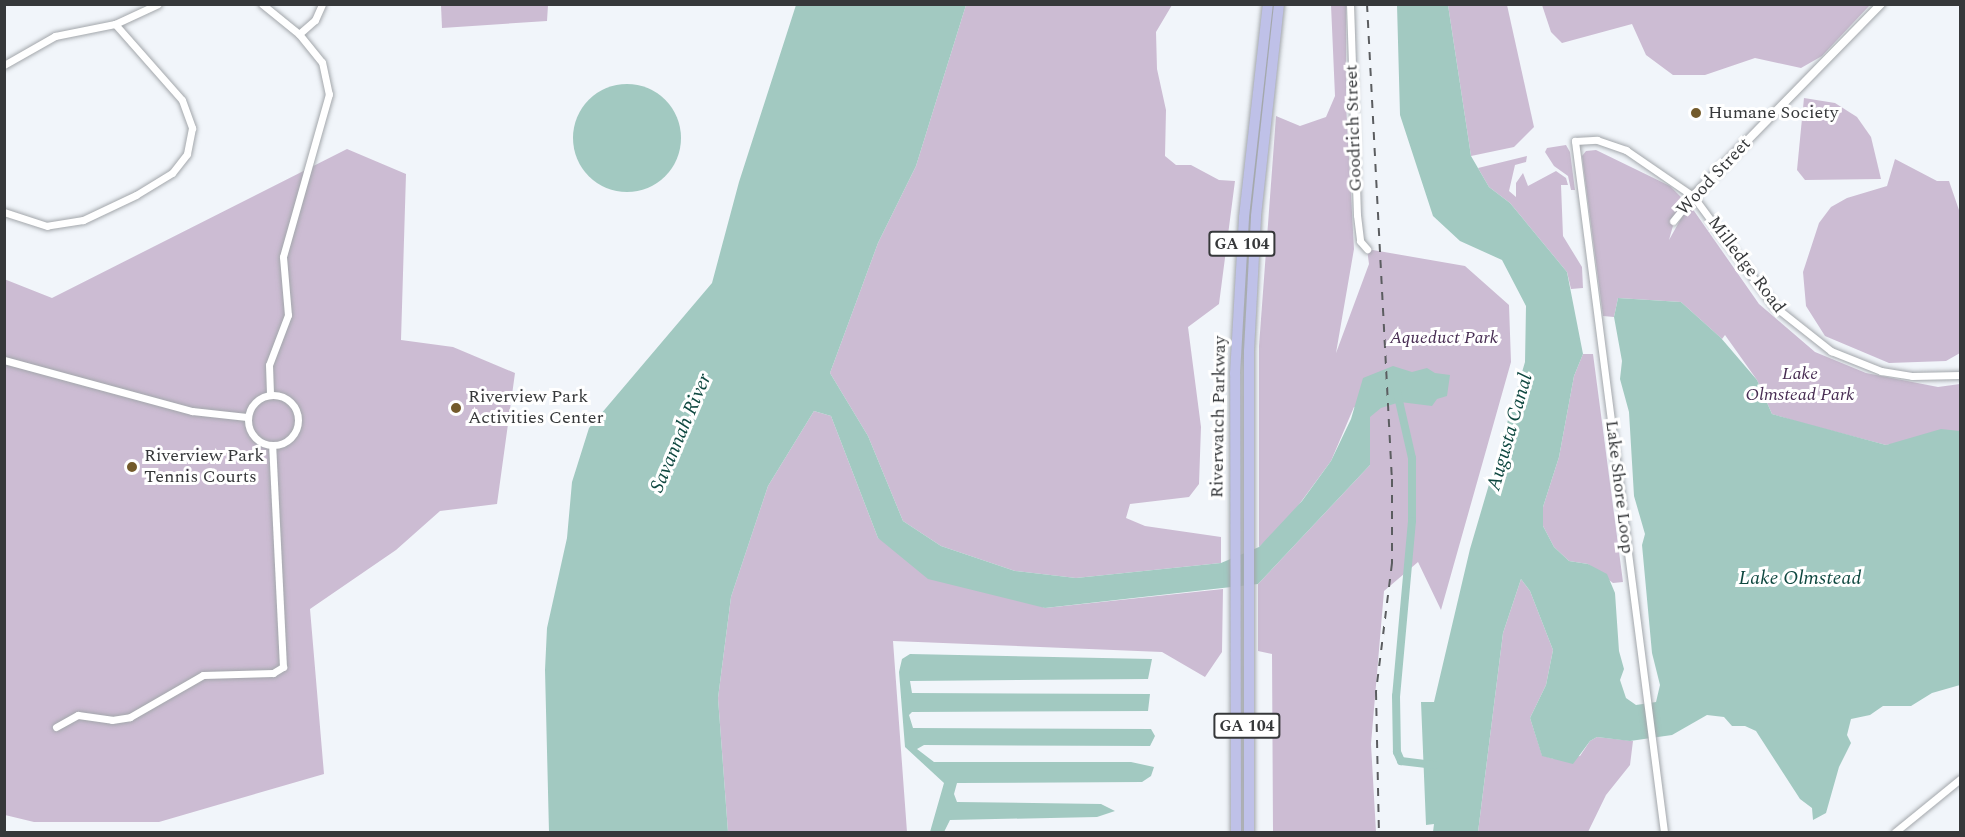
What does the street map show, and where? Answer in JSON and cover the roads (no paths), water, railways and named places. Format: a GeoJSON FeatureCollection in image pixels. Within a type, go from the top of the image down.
{"type":"FeatureCollection","features":[{"type":"Feature","properties":{"kind":"main road","name":"Riverwatch Parkway"},"geometry":{"type":"LineString","coordinates":[[1236,832],[1234,484],[1240,260],[1268,4]]}},
{"type":"Feature","properties":{"kind":"main road","name":"Riverwatch Parkway"},"geometry":{"type":"LineString","coordinates":[[1249,832],[1249,351],[1256,216],[1279,4]]}},
{"type":"Feature","properties":{"kind":"street"},"geometry":{"type":"LineString","coordinates":[[4,65],[55,36],[115,24],[158,4]]}},
{"type":"Feature","properties":{"kind":"street"},"geometry":{"type":"LineString","coordinates":[[262,4],[299,34],[322,62],[329,101],[283,257],[288,315],[269,365],[270,395]]}},
{"type":"Feature","properties":{"kind":"street"},"geometry":{"type":"LineString","coordinates":[[299,34],[315,20],[322,4]]}},
{"type":"Feature","properties":{"kind":"street","name":"Goodrich Street"},"geometry":{"type":"LineString","coordinates":[[1350,4],[1357,215],[1360,241],[1367,249]]}},
{"type":"Feature","properties":{"kind":"street","name":"Wood Street"},"geometry":{"type":"LineString","coordinates":[[1673,221],[1693,196],[1881,4]]}},
{"type":"Feature","properties":{"kind":"street"},"geometry":{"type":"LineString","coordinates":[[4,212],[38,225],[74,223],[136,195],[166,177],[183,160],[192,136],[186,107],[115,24]]}},
{"type":"Feature","properties":{"kind":"street","name":"Milledge Road"},"geometry":{"type":"LineString","coordinates":[[1575,141],[1598,140],[1626,150],[1693,196],[1774,306],[1808,336],[1846,358],[1881,371],[1912,376],[1960,375]]}},
{"type":"Feature","properties":{"kind":"street","name":"Lake Shore Loop"},"geometry":{"type":"LineString","coordinates":[[1575,141],[1664,832]]}},
{"type":"Feature","properties":{"kind":"street"},"geometry":{"type":"LineString","coordinates":[[4,360],[210,414],[247,417]]}},
{"type":"Feature","properties":{"kind":"street"},"geometry":{"type":"LineString","coordinates":[[270,395],[286,398],[298,419],[288,441],[272,446],[251,433],[247,417],[255,402],[270,395]]}},
{"type":"Feature","properties":{"kind":"street"},"geometry":{"type":"LineString","coordinates":[[56,727],[78,715],[112,720],[130,717],[203,675],[273,673],[283,667],[272,446]]}},
{"type":"Feature","properties":{"kind":"street"},"geometry":{"type":"LineString","coordinates":[[1895,832],[1960,779]]}},
{"type":"Feature","properties":{"kind":"water","name":"Savannah River"},"geometry":{"type":"Polygon","coordinates":[[[796,5],[966,5],[916,166],[878,243],[830,373],[868,436],[903,521],[941,546],[1015,571],[1076,578],[1221,563],[1259,547],[1302,501],[1331,461],[1351,419],[1363,378],[1393,366],[1412,372],[1427,368],[1435,373],[1450,375],[1447,396],[1437,399],[1432,406],[1400,402],[1381,408],[1370,417],[1370,465],[1258,584],[1045,608],[928,579],[878,538],[831,416],[814,411],[768,486],[731,597],[718,698],[728,832],[549,832],[545,670],[547,628],[567,538],[572,482],[589,428],[712,283],[739,182],[796,5]]]}},
{"type":"Feature","properties":{"kind":"water","name":"Lake Olmstead"},"geometry":{"type":"Polygon","coordinates":[[[1397,5],[1448,5],[1471,156],[1489,187],[1510,203],[1567,272],[1583,354],[1574,376],[1559,457],[1543,507],[1543,526],[1554,547],[1569,561],[1588,564],[1607,574],[1615,593],[1619,651],[1624,669],[1620,680],[1626,698],[1636,705],[1656,702],[1660,685],[1652,653],[1642,545],[1645,534],[1634,496],[1629,412],[1620,379],[1622,361],[1614,317],[1618,298],[1681,302],[1721,338],[1757,380],[1772,414],[1886,445],[1941,429],[1960,431],[1960,685],[1932,693],[1911,706],[1883,706],[1870,715],[1851,719],[1847,735],[1851,743],[1839,767],[1826,813],[1813,820],[1812,808],[1800,799],[1756,731],[1745,726],[1732,726],[1724,717],[1707,715],[1672,735],[1630,741],[1597,737],[1590,741],[1573,764],[1542,756],[1530,718],[1546,685],[1553,650],[1530,591],[1521,579],[1503,633],[1478,832],[1433,832],[1434,824],[1426,825],[1421,702],[1434,702],[1470,549],[1525,362],[1526,306],[1502,260],[1460,241],[1433,216],[1400,115],[1397,5]]]}},
{"type":"Feature","properties":{"kind":"water"},"geometry":{"type":"Polygon","coordinates":[[[627,84],[637,85],[657,93],[665,100],[672,108],[680,128],[680,148],[672,168],[665,176],[657,183],[637,191],[627,192],[617,191],[597,183],[589,176],[582,168],[574,148],[573,138],[574,128],[582,108],[589,100],[597,93],[617,85],[627,84]]]}},
{"type":"Feature","properties":{"kind":"water"},"geometry":{"type":"Polygon","coordinates":[[[910,654],[1152,659],[1148,679],[910,681],[912,693],[1150,694],[1148,711],[912,712],[909,715],[913,728],[1151,729],[1155,736],[1150,746],[924,745],[917,749],[934,762],[1131,762],[1154,767],[1151,776],[1142,782],[957,783],[954,794],[957,802],[1101,804],[1115,811],[1097,817],[950,820],[944,832],[930,832],[944,783],[905,747],[899,672],[902,659],[910,654]]]}},
{"type":"Feature","properties":{"kind":"waterway"},"geometry":{"type":"LineString","coordinates":[[1397,392],[1412,458],[1412,521],[1396,696],[1397,752],[1401,761],[1435,765]]}},
{"type":"Feature","properties":{"kind":"railway"},"geometry":{"type":"LineString","coordinates":[[1367,4],[1392,479],[1392,563],[1376,692],[1379,832]]}},
{"type":"Feature","properties":{"kind":"place","name":"Humane Society"},"geometry":{"type":"Point","coordinates":[1696,113]}},
{"type":"Feature","properties":{"kind":"place","name":"Riverview Park Activities Center"},"geometry":{"type":"Point","coordinates":[456,408]}},
{"type":"Feature","properties":{"kind":"place","name":"Riverview Park Tennis Courts"},"geometry":{"type":"Point","coordinates":[132,467]}},
{"type":"Feature","properties":{"kind":"park label","name":"Aqueduct Park"},"geometry":{"type":"Point","coordinates":[1444,338]}},
{"type":"Feature","properties":{"kind":"park label","name":"Lake Olmstead Park"},"geometry":{"type":"Point","coordinates":[1800,385]}},
{"type":"Feature","properties":{"kind":"water label","name":"Augusta Canal"},"geometry":{"type":"Point","coordinates":[1510,432]}}]}
